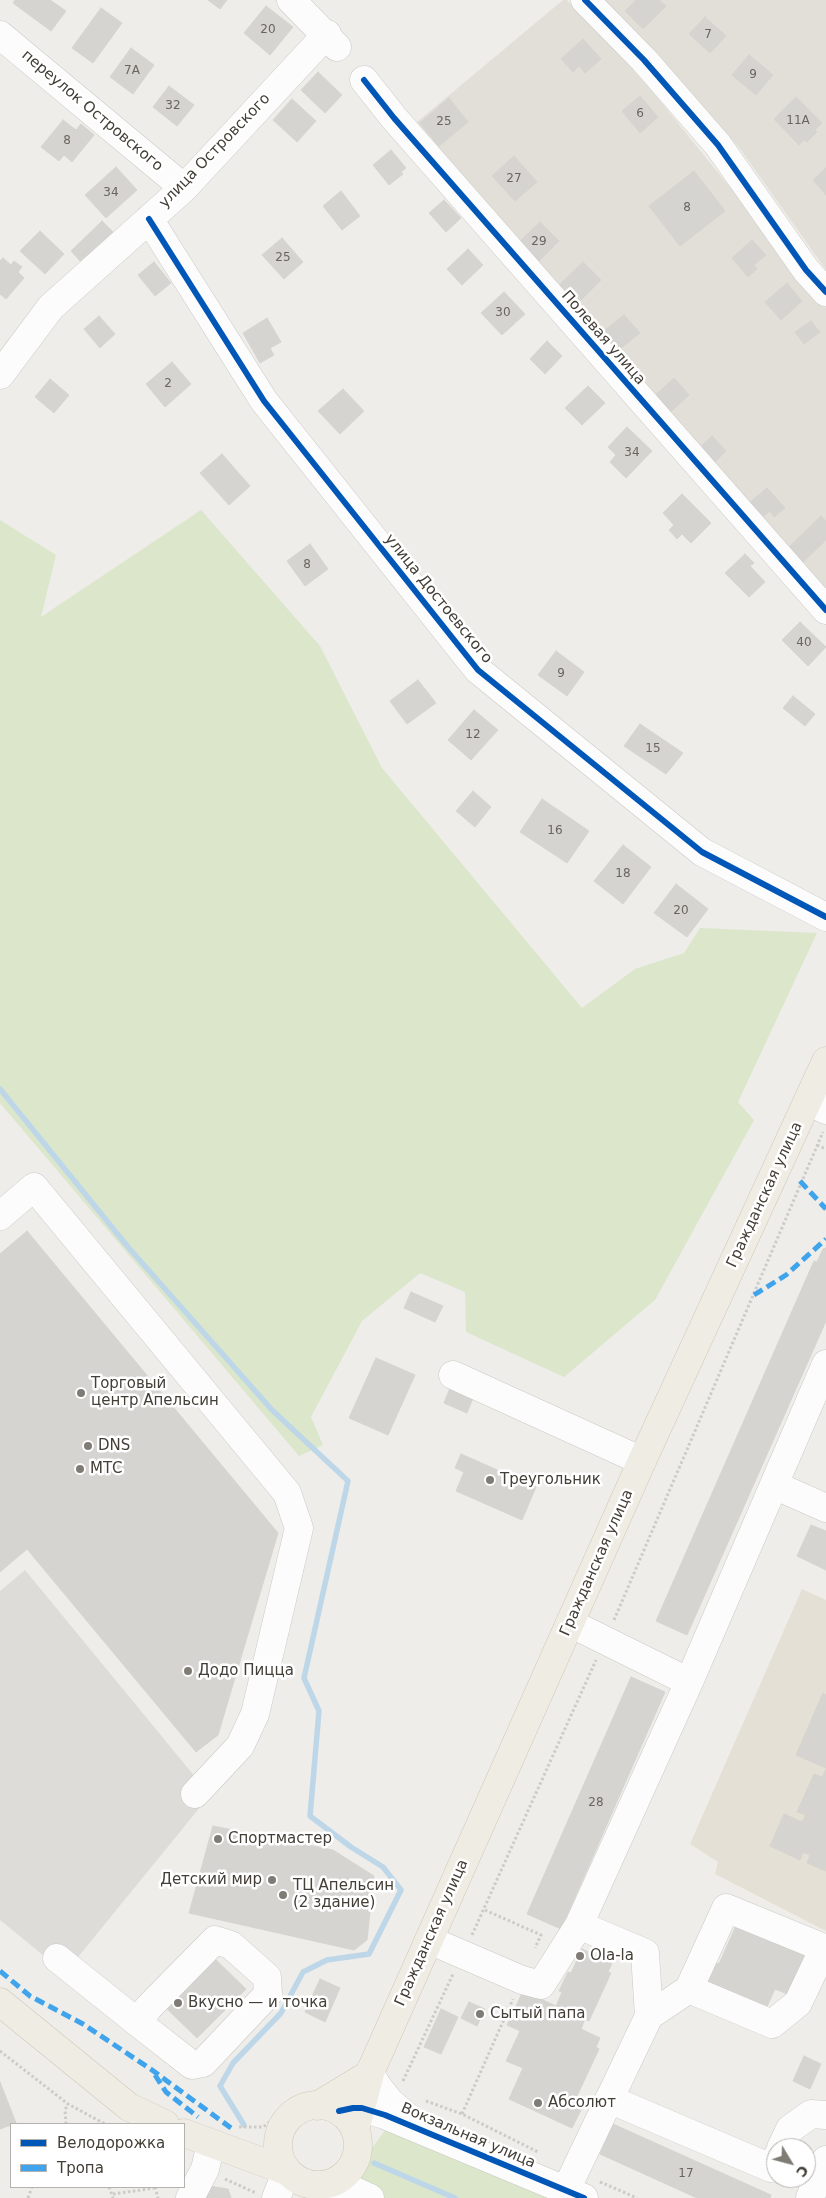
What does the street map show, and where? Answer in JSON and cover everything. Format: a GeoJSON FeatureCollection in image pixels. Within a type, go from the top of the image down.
{"type":"FeatureCollection","features":[{"type":"Feature","properties":{"kind":"main road","name":"Гражданская улица"},"geometry":{"type":"LineString","coordinates":[[335,2111],[371,2071],[642,1461],[817,1105],[826,1061]]}},
{"type":"Feature","properties":{"kind":"main road"},"geometry":{"type":"LineString","coordinates":[[0,2002],[129,2107],[163,2123]]}},
{"type":"Feature","properties":{"kind":"main road"},"geometry":{"type":"LineString","coordinates":[[335,2111],[371,2071]]}},
{"type":"Feature","properties":{"kind":"main road"},"geometry":{"type":"LineString","coordinates":[[221,2136],[287,2171],[301,2182],[332,2190],[353,2165],[357,2154],[358,2142],[335,2111],[304,2108],[293,2114],[284,2124],[279,2135],[278,2148],[281,2160],[287,2171]]}},
{"type":"Feature","properties":{"kind":"main road"},"geometry":{"type":"LineString","coordinates":[[185,2133],[258,2142],[279,2135]]}},
{"type":"Feature","properties":{"kind":"street","name":"улица Островского"},"geometry":{"type":"LineString","coordinates":[[0,375],[51,307],[184,188],[332,41],[292,0]]}},
{"type":"Feature","properties":{"kind":"street"},"geometry":{"type":"LineString","coordinates":[[585,0],[644,60],[718,144],[806,270],[826,292]]}},
{"type":"Feature","properties":{"kind":"street","name":"переулок Островского"},"geometry":{"type":"LineString","coordinates":[[0,35],[184,188]]}},
{"type":"Feature","properties":{"kind":"street","name":"Полевая улица"},"geometry":{"type":"LineString","coordinates":[[364,80],[394,118],[826,610]]}},
{"type":"Feature","properties":{"kind":"street","name":"улица Достоевского"},"geometry":{"type":"LineString","coordinates":[[149,219],[264,400],[478,670],[702,852],[826,918]]}},
{"type":"Feature","properties":{"kind":"street"},"geometry":{"type":"LineString","coordinates":[[0,1216],[34,1187],[286,1493],[299,1528],[256,1714],[240,1746],[196,1794]]}},
{"type":"Feature","properties":{"kind":"street"},"geometry":{"type":"LineString","coordinates":[[429,1940],[522,1980],[541,1985],[579,1925],[689,1682],[826,1364]]}},
{"type":"Feature","properties":{"kind":"street"},"geometry":{"type":"LineString","coordinates":[[453,1375],[642,1461]]}},
{"type":"Feature","properties":{"kind":"street"},"geometry":{"type":"LineString","coordinates":[[774,1485],[826,1508]]}},
{"type":"Feature","properties":{"kind":"street"},"geometry":{"type":"LineString","coordinates":[[570,1623],[689,1682]]}},
{"type":"Feature","properties":{"kind":"street"},"geometry":{"type":"LineString","coordinates":[[575,2186],[609,2099],[649,2016],[689,1989],[726,1908],[824,1948],[798,2003],[772,2024],[689,1989]]}},
{"type":"Feature","properties":{"kind":"street"},"geometry":{"type":"LineString","coordinates":[[579,1925],[644,1953],[649,2016]]}},
{"type":"Feature","properties":{"kind":"street"},"geometry":{"type":"LineString","coordinates":[[57,1958],[137,2022],[192,2064],[203,2063],[268,1994],[267,1977],[231,1945],[215,1940],[149,2007],[137,2022]]}},
{"type":"Feature","properties":{"kind":"street","name":"Вокзальная улица"},"geometry":{"type":"LineString","coordinates":[[371,2071],[390,2102],[428,2133]]}},
{"type":"Feature","properties":{"kind":"street"},"geometry":{"type":"LineString","coordinates":[[609,2099],[766,2166]]}},
{"type":"Feature","properties":{"kind":"street","name":"Вокзальная улица"},"geometry":{"type":"LineString","coordinates":[[335,2111],[385,2115],[428,2133],[575,2186]]}},
{"type":"Feature","properties":{"kind":"street"},"geometry":{"type":"LineString","coordinates":[[786,2138],[790,2129],[811,2114],[826,2115]]}},
{"type":"Feature","properties":{"kind":"street"},"geometry":{"type":"LineString","coordinates":[[190,2198],[221,2136]]}},
{"type":"Feature","properties":{"kind":"street"},"geometry":{"type":"LineString","coordinates":[[810,2198],[826,2160]]}},
{"type":"Feature","properties":{"kind":"street"},"geometry":{"type":"LineString","coordinates":[[276,2198],[287,2171]]}},
{"type":"Feature","properties":{"kind":"street"},"geometry":{"type":"LineString","coordinates":[[332,2190],[370,2198]]}},
{"type":"Feature","properties":{"kind":"path"},"geometry":{"type":"LineString","coordinates":[[408,2086],[402,2080],[485,1910],[605,1640],[826,1124]]}},
{"type":"Feature","properties":{"kind":"path"},"geometry":{"type":"LineString","coordinates":[[817,1145],[826,1149]]}},
{"type":"Feature","properties":{"kind":"path"},"geometry":{"type":"LineString","coordinates":[[462,2114],[541,1935],[485,1910]]}},
{"type":"Feature","properties":{"kind":"path"},"geometry":{"type":"LineString","coordinates":[[0,2051],[68,2104],[103,2123]]}},
{"type":"Feature","properties":{"kind":"path"},"geometry":{"type":"LineString","coordinates":[[420,2099],[462,2114],[540,2153]]}},
{"type":"Feature","properties":{"kind":"path"},"geometry":{"type":"LineString","coordinates":[[66,2123],[68,2104]]}},
{"type":"Feature","properties":{"kind":"path"},"geometry":{"type":"LineString","coordinates":[[221,2136],[335,2111]]}},
{"type":"Feature","properties":{"kind":"path"},"geometry":{"type":"LineString","coordinates":[[575,2186],[636,2198]]}},
{"type":"Feature","properties":{"kind":"path"},"geometry":{"type":"LineString","coordinates":[[113,2196],[150,2188]]}},
{"type":"Feature","properties":{"kind":"shaded area"},"geometry":{"type":"Polygon","coordinates":[[[563,0],[567,0],[652,91],[749,211],[793,272],[826,308],[826,603],[411,127],[563,0]]]}},
{"type":"Feature","properties":{"kind":"shaded area"},"geometry":{"type":"Polygon","coordinates":[[[597,0],[826,0],[826,270],[741,150],[695,98],[597,0]]]}},
{"type":"Feature","properties":{"kind":"shaded area"},"geometry":{"type":"Polygon","coordinates":[[[25,1570],[210,1795],[65,1973],[0,1920],[0,1591],[25,1570]]]}},
{"type":"Feature","properties":{"kind":"shaded area"},"geometry":{"type":"Polygon","coordinates":[[[802,1589],[826,1600],[826,1931],[715,1874],[718,1862],[690,1844],[802,1589]]]}},
{"type":"Feature","properties":{"kind":"green space"},"geometry":{"type":"Polygon","coordinates":[[[201,510],[320,646],[382,768],[582,1008],[635,969],[684,953],[700,928],[817,933],[738,1102],[754,1120],[655,1300],[564,1377],[466,1332],[465,1292],[420,1273],[362,1321],[311,1417],[323,1445],[299,1456],[0,1103],[0,520],[56,555],[41,617],[201,510]]]}},
{"type":"Feature","properties":{"kind":"green space"},"geometry":{"type":"Polygon","coordinates":[[[388,2126],[554,2198],[360,2198],[354,2195],[368,2154],[388,2126]]]}},
{"type":"Feature","properties":{"kind":"building"},"geometry":{"type":"Polygon","coordinates":[[[15,0],[50,0],[66,11],[51,31],[13,3],[15,0]]]}},
{"type":"Feature","properties":{"kind":"building"},"geometry":{"type":"Polygon","coordinates":[[[208,0],[227,0],[220,9],[208,0]]]}},
{"type":"Feature","properties":{"kind":"building"},"geometry":{"type":"Polygon","coordinates":[[[636,0],[659,0],[666,6],[643,29],[625,11],[636,0]]]}},
{"type":"Feature","properties":{"kind":"building"},"geometry":{"type":"Polygon","coordinates":[[[266,6],[293,27],[270,55],[244,33],[266,6]]]}},
{"type":"Feature","properties":{"kind":"building"},"geometry":{"type":"Polygon","coordinates":[[[101,8],[122,23],[93,63],[72,48],[101,8]]]}},
{"type":"Feature","properties":{"kind":"building"},"geometry":{"type":"Polygon","coordinates":[[[705,17],[726,36],[710,53],[689,34],[705,17]]]}},
{"type":"Feature","properties":{"kind":"building"},"geometry":{"type":"Polygon","coordinates":[[[583,39],[601,59],[585,73],[579,66],[573,72],[561,59],[583,39]]]}},
{"type":"Feature","properties":{"kind":"building"},"geometry":{"type":"Polygon","coordinates":[[[131,48],[154,65],[133,94],[110,77],[131,48]]]}},
{"type":"Feature","properties":{"kind":"building"},"geometry":{"type":"Polygon","coordinates":[[[749,55],[773,75],[756,95],[732,75],[749,55]]]}},
{"type":"Feature","properties":{"kind":"building"},"geometry":{"type":"Polygon","coordinates":[[[318,72],[342,95],[325,113],[301,90],[318,72]]]}},
{"type":"Feature","properties":{"kind":"building"},"geometry":{"type":"Polygon","coordinates":[[[169,86],[194,105],[177,126],[153,107],[169,86]]]}},
{"type":"Feature","properties":{"kind":"building"},"geometry":{"type":"Polygon","coordinates":[[[640,96],[658,117],[640,133],[622,111],[640,96]]]}},
{"type":"Feature","properties":{"kind":"building"},"geometry":{"type":"Polygon","coordinates":[[[796,97],[822,123],[815,130],[817,132],[807,142],[804,140],[799,145],[774,119],[796,97]]]}},
{"type":"Feature","properties":{"kind":"building"},"geometry":{"type":"Polygon","coordinates":[[[449,98],[468,122],[439,146],[420,123],[449,98]]]}},
{"type":"Feature","properties":{"kind":"building"},"geometry":{"type":"Polygon","coordinates":[[[292,99],[316,121],[297,142],[273,120],[292,99]]]}},
{"type":"Feature","properties":{"kind":"building"},"geometry":{"type":"Polygon","coordinates":[[[63,120],[76,130],[81,124],[94,135],[72,162],[64,155],[59,161],[41,147],[63,120]]]}},
{"type":"Feature","properties":{"kind":"building"},"geometry":{"type":"Polygon","coordinates":[[[391,150],[406,168],[401,172],[403,174],[389,185],[373,165],[391,150]]]}},
{"type":"Feature","properties":{"kind":"building"},"geometry":{"type":"Polygon","coordinates":[[[514,156],[537,182],[515,201],[492,176],[514,156]]]}},
{"type":"Feature","properties":{"kind":"building"},"geometry":{"type":"Polygon","coordinates":[[[116,167],[137,190],[106,218],[85,195],[116,167]]]}},
{"type":"Feature","properties":{"kind":"building"},"geometry":{"type":"Polygon","coordinates":[[[826,168],[826,195],[813,180],[826,168]]]}},
{"type":"Feature","properties":{"kind":"building"},"geometry":{"type":"Polygon","coordinates":[[[694,171],[725,211],[680,246],[649,206],[694,171]]]}},
{"type":"Feature","properties":{"kind":"building"},"geometry":{"type":"Polygon","coordinates":[[[341,191],[360,216],[342,230],[323,206],[341,191]]]}},
{"type":"Feature","properties":{"kind":"building"},"geometry":{"type":"Polygon","coordinates":[[[444,200],[461,218],[446,232],[429,213],[444,200]]]}},
{"type":"Feature","properties":{"kind":"building"},"geometry":{"type":"Polygon","coordinates":[[[102,221],[113,232],[82,263],[71,251],[102,221]]]}},
{"type":"Feature","properties":{"kind":"building"},"geometry":{"type":"Polygon","coordinates":[[[540,222],[559,241],[538,262],[519,242],[540,222]]]}},
{"type":"Feature","properties":{"kind":"building"},"geometry":{"type":"Polygon","coordinates":[[[40,231],[64,254],[45,274],[20,251],[40,231]]]}},
{"type":"Feature","properties":{"kind":"building"},"geometry":{"type":"Polygon","coordinates":[[[282,238],[303,262],[284,279],[262,255],[282,238]]]}},
{"type":"Feature","properties":{"kind":"building"},"geometry":{"type":"Polygon","coordinates":[[[752,240],[766,255],[754,265],[757,269],[748,277],[732,258],[752,240]]]}},
{"type":"Feature","properties":{"kind":"building"},"geometry":{"type":"Polygon","coordinates":[[[468,249],[483,265],[462,285],[447,269],[468,249]]]}},
{"type":"Feature","properties":{"kind":"building"},"geometry":{"type":"Polygon","coordinates":[[[3,258],[11,265],[14,261],[22,267],[18,272],[24,278],[6,299],[0,294],[0,261],[3,258]]]}},
{"type":"Feature","properties":{"kind":"building"},"geometry":{"type":"Polygon","coordinates":[[[154,262],[171,283],[155,296],[138,275],[154,262]]]}},
{"type":"Feature","properties":{"kind":"building"},"geometry":{"type":"Polygon","coordinates":[[[583,262],[601,280],[573,308],[555,289],[583,262]]]}},
{"type":"Feature","properties":{"kind":"building"},"geometry":{"type":"Polygon","coordinates":[[[787,283],[802,301],[781,320],[765,302],[787,283]]]}},
{"type":"Feature","properties":{"kind":"building"},"geometry":{"type":"Polygon","coordinates":[[[504,292],[525,314],[502,335],[481,313],[504,292]]]}},
{"type":"Feature","properties":{"kind":"building"},"geometry":{"type":"Polygon","coordinates":[[[624,315],[640,333],[616,352],[601,333],[624,315]]]}},
{"type":"Feature","properties":{"kind":"building"},"geometry":{"type":"Polygon","coordinates":[[[99,316],[115,334],[100,348],[84,329],[99,316]]]}},
{"type":"Feature","properties":{"kind":"building"},"geometry":{"type":"Polygon","coordinates":[[[267,318],[281,342],[270,348],[274,355],[260,363],[243,333],[267,318]]]}},
{"type":"Feature","properties":{"kind":"building"},"geometry":{"type":"Polygon","coordinates":[[[811,321],[820,332],[804,344],[795,332],[811,321]]]}},
{"type":"Feature","properties":{"kind":"building"},"geometry":{"type":"Polygon","coordinates":[[[547,341],[562,356],[545,374],[530,359],[547,341]]]}},
{"type":"Feature","properties":{"kind":"building"},"geometry":{"type":"Polygon","coordinates":[[[172,362],[191,384],[165,407],[146,384],[172,362]]]}},
{"type":"Feature","properties":{"kind":"building"},"geometry":{"type":"Polygon","coordinates":[[[674,378],[689,395],[665,417],[650,400],[674,378]]]}},
{"type":"Feature","properties":{"kind":"building"},"geometry":{"type":"Polygon","coordinates":[[[50,379],[69,395],[54,413],[35,397],[50,379]]]}},
{"type":"Feature","properties":{"kind":"building"},"geometry":{"type":"Polygon","coordinates":[[[588,386],[605,403],[582,425],[565,408],[588,386]]]}},
{"type":"Feature","properties":{"kind":"building"},"geometry":{"type":"Polygon","coordinates":[[[343,389],[364,411],[340,434],[318,411],[343,389]]]}},
{"type":"Feature","properties":{"kind":"building"},"geometry":{"type":"Polygon","coordinates":[[[627,427],[652,451],[626,478],[610,462],[616,455],[608,447],[627,427]]]}},
{"type":"Feature","properties":{"kind":"building"},"geometry":{"type":"Polygon","coordinates":[[[712,436],[726,451],[707,470],[692,455],[712,436]]]}},
{"type":"Feature","properties":{"kind":"building"},"geometry":{"type":"Polygon","coordinates":[[[222,454],[250,486],[229,505],[200,473],[222,454]]]}},
{"type":"Feature","properties":{"kind":"building"},"geometry":{"type":"Polygon","coordinates":[[[767,488],[785,508],[774,517],[770,511],[760,519],[748,504],[767,488]]]}},
{"type":"Feature","properties":{"kind":"building"},"geometry":{"type":"Polygon","coordinates":[[[682,494],[711,523],[691,543],[682,534],[677,539],[669,530],[674,525],[663,513],[682,494]]]}},
{"type":"Feature","properties":{"kind":"building"},"geometry":{"type":"Polygon","coordinates":[[[821,516],[826,521],[826,540],[799,566],[785,551],[821,516]]]}},
{"type":"Feature","properties":{"kind":"building"},"geometry":{"type":"Polygon","coordinates":[[[310,544],[328,569],[305,586],[287,561],[310,544]]]}},
{"type":"Feature","properties":{"kind":"building"},"geometry":{"type":"Polygon","coordinates":[[[745,554],[754,563],[750,566],[765,582],[749,597],[725,573],[745,554]]]}},
{"type":"Feature","properties":{"kind":"building"},"geometry":{"type":"Polygon","coordinates":[[[800,622],[826,647],[808,666],[782,640],[800,622]]]}},
{"type":"Feature","properties":{"kind":"building"},"geometry":{"type":"Polygon","coordinates":[[[556,651],[584,672],[567,696],[538,675],[556,651]]]}},
{"type":"Feature","properties":{"kind":"building"},"geometry":{"type":"Polygon","coordinates":[[[418,680],[436,703],[407,724],[390,701],[418,680]]]}},
{"type":"Feature","properties":{"kind":"building"},"geometry":{"type":"Polygon","coordinates":[[[793,696],[815,714],[805,726],[783,708],[793,696]]]}},
{"type":"Feature","properties":{"kind":"building"},"geometry":{"type":"Polygon","coordinates":[[[474,710],[498,730],[471,760],[448,740],[474,710]]]}},
{"type":"Feature","properties":{"kind":"building"},"geometry":{"type":"Polygon","coordinates":[[[640,724],[683,753],[666,774],[624,746],[640,724]]]}},
{"type":"Feature","properties":{"kind":"building"},"geometry":{"type":"Polygon","coordinates":[[[473,791],[491,807],[475,827],[456,811],[473,791]]]}},
{"type":"Feature","properties":{"kind":"building"},"geometry":{"type":"Polygon","coordinates":[[[542,799],[589,831],[567,863],[520,832],[542,799]]]}},
{"type":"Feature","properties":{"kind":"building"},"geometry":{"type":"Polygon","coordinates":[[[623,845],[651,867],[623,904],[594,881],[623,845]]]}},
{"type":"Feature","properties":{"kind":"building"},"geometry":{"type":"Polygon","coordinates":[[[676,884],[708,909],[687,937],[654,913],[676,884]]]}},
{"type":"Feature","properties":{"kind":"building","name":"Торговый центр Апельсин"},"geometry":{"type":"Polygon","coordinates":[[[27,1231],[278,1533],[218,1735],[196,1752],[27,1549],[0,1572],[0,1254],[27,1231]]]}},
{"type":"Feature","properties":{"kind":"building"},"geometry":{"type":"Polygon","coordinates":[[[826,1248],[826,1321],[687,1635],[656,1621],[814,1261],[817,1262],[823,1249],[826,1248]]]}},
{"type":"Feature","properties":{"kind":"building"},"geometry":{"type":"Polygon","coordinates":[[[411,1292],[443,1306],[435,1322],[404,1308],[411,1292]]]}},
{"type":"Feature","properties":{"kind":"building"},"geometry":{"type":"Polygon","coordinates":[[[376,1358],[415,1375],[388,1435],[349,1418],[376,1358]]]}},
{"type":"Feature","properties":{"kind":"building"},"geometry":{"type":"Polygon","coordinates":[[[450,1388],[473,1398],[467,1413],[444,1403],[450,1388]]]}},
{"type":"Feature","properties":{"kind":"building","name":"Треугольник"},"geometry":{"type":"Polygon","coordinates":[[[461,1454],[536,1487],[522,1520],[456,1491],[464,1472],[455,1468],[461,1454]]]}},
{"type":"Feature","properties":{"kind":"building"},"geometry":{"type":"Polygon","coordinates":[[[811,1525],[826,1531],[826,1570],[797,1556],[811,1525]]]}},
{"type":"Feature","properties":{"kind":"building"},"geometry":{"type":"Polygon","coordinates":[[[631,1677],[665,1692],[561,1929],[527,1914],[631,1677]]]}},
{"type":"Feature","properties":{"kind":"building"},"geometry":{"type":"Polygon","coordinates":[[[823,1693],[826,1695],[826,1768],[796,1755],[823,1693]]]}},
{"type":"Feature","properties":{"kind":"building"},"geometry":{"type":"Polygon","coordinates":[[[826,1769],[826,1871],[807,1863],[810,1855],[803,1852],[800,1860],[770,1846],[784,1814],[802,1822],[806,1815],[797,1812],[814,1774],[822,1777],[826,1769]]]}},
{"type":"Feature","properties":{"kind":"building","name":"ТЦ Апельсин (2 здание)"},"geometry":{"type":"Polygon","coordinates":[[[213,1826],[333,1850],[374,1876],[367,1940],[354,1950],[189,1913],[213,1826]]]}},
{"type":"Feature","properties":{"kind":"building"},"geometry":{"type":"Polygon","coordinates":[[[739,1919],[809,1950],[790,1995],[775,1989],[764,2013],[701,1985],[712,1961],[719,1964],[739,1919]]]}},
{"type":"Feature","properties":{"kind":"building"},"geometry":{"type":"Polygon","coordinates":[[[582,1949],[612,1963],[608,1972],[611,1973],[589,2021],[585,2019],[581,2029],[600,2038],[596,2047],[599,2049],[577,2096],[574,2095],[570,2104],[540,2091],[551,2068],[548,2067],[557,2047],[560,2049],[571,2025],[552,2016],[562,1992],[559,1991],[568,1972],[571,1973],[582,1949]]]}},
{"type":"Feature","properties":{"kind":"building"},"geometry":{"type":"Polygon","coordinates":[[[213,1957],[246,1989],[197,2038],[164,2006],[213,1957]]]}},
{"type":"Feature","properties":{"kind":"building"},"geometry":{"type":"Polygon","coordinates":[[[320,1979],[340,1988],[325,2022],[305,2012],[320,1979]]]}},
{"type":"Feature","properties":{"kind":"building"},"geometry":{"type":"Polygon","coordinates":[[[523,1991],[556,2006],[552,2016],[571,2025],[560,2049],[557,2047],[548,2067],[551,2068],[540,2091],[581,2110],[572,2128],[509,2099],[523,2068],[506,2061],[520,2031],[507,2025],[523,1991]]]}},
{"type":"Feature","properties":{"kind":"building"},"geometry":{"type":"Polygon","coordinates":[[[469,2002],[485,2009],[477,2026],[461,2018],[469,2002]]]}},
{"type":"Feature","properties":{"kind":"building"},"geometry":{"type":"Polygon","coordinates":[[[441,2009],[458,2017],[441,2054],[424,2047],[441,2009]]]}},
{"type":"Feature","properties":{"kind":"building"},"geometry":{"type":"Polygon","coordinates":[[[804,2056],[821,2064],[810,2089],[793,2081],[804,2056]]]}},
{"type":"Feature","properties":{"kind":"building"},"geometry":{"type":"Polygon","coordinates":[[[0,2082],[16,2123],[10,2123],[10,2125],[0,2129],[0,2082]]]}},
{"type":"Feature","properties":{"kind":"building"},"geometry":{"type":"Polygon","coordinates":[[[613,2124],[771,2195],[770,2198],[697,2198],[600,2154],[613,2124]]]}},
{"type":"Feature","properties":{"kind":"building"},"geometry":{"type":"Polygon","coordinates":[[[209,2186],[228,2189],[231,2198],[204,2198],[209,2186]]]}},
{"type":"Feature","properties":{"kind":"waterway"},"geometry":{"type":"LineString","coordinates":[[0,1089],[128,1247],[272,1410],[348,1481],[304,1678],[319,1711],[310,1816],[351,1847],[383,1867],[401,1890],[369,1954],[327,1960],[303,1972],[281,2013],[233,2063],[220,2086],[244,2125]]}},
{"type":"Feature","properties":{"kind":"waterway"},"geometry":{"type":"LineString","coordinates":[[374,2163],[455,2198]]}},
{"type":"Feature","properties":{"kind":"marked path"},"geometry":{"type":"LineString","coordinates":[[800,1181],[826,1209]]}},
{"type":"Feature","properties":{"kind":"marked path"},"geometry":{"type":"LineString","coordinates":[[754,1295],[786,1275],[826,1239]]}},
{"type":"Feature","properties":{"kind":"marked path"},"geometry":{"type":"LineString","coordinates":[[0,1971],[30,1996],[83,2024],[152,2070],[231,2128]]}},
{"type":"Feature","properties":{"kind":"marked path"},"geometry":{"type":"LineString","coordinates":[[155,2075],[166,2092],[198,2117]]}},
{"type":"Feature","properties":{"kind":"cycle path"},"geometry":{"type":"LineString","coordinates":[[585,0],[644,60],[718,145],[806,270],[826,292]]}},
{"type":"Feature","properties":{"kind":"cycle path"},"geometry":{"type":"LineString","coordinates":[[364,80],[394,118],[826,610]]}},
{"type":"Feature","properties":{"kind":"cycle path"},"geometry":{"type":"LineString","coordinates":[[149,219],[264,401],[478,670],[702,852],[826,917]]}},
{"type":"Feature","properties":{"kind":"cycle path"},"geometry":{"type":"LineString","coordinates":[[339,2111],[362,2108],[385,2115],[584,2198]]}},
{"type":"Feature","properties":{"kind":"place","name":"Торговый центр Апельсин"},"geometry":{"type":"Point","coordinates":[81,1393]}},
{"type":"Feature","properties":{"kind":"place","name":"DNS"},"geometry":{"type":"Point","coordinates":[88,1446]}},
{"type":"Feature","properties":{"kind":"place","name":"МТС"},"geometry":{"type":"Point","coordinates":[80,1469]}},
{"type":"Feature","properties":{"kind":"place","name":"Треугольник"},"geometry":{"type":"Point","coordinates":[490,1480]}},
{"type":"Feature","properties":{"kind":"place","name":"Додо Пицца"},"geometry":{"type":"Point","coordinates":[188,1671]}},
{"type":"Feature","properties":{"kind":"place","name":"Спортмастер"},"geometry":{"type":"Point","coordinates":[218,1839]}},
{"type":"Feature","properties":{"kind":"place","name":"Детский мир"},"geometry":{"type":"Point","coordinates":[272,1880]}},
{"type":"Feature","properties":{"kind":"place","name":"ТЦ Апельсин (2 здание)"},"geometry":{"type":"Point","coordinates":[283,1895]}},
{"type":"Feature","properties":{"kind":"place","name":"Ola-la"},"geometry":{"type":"Point","coordinates":[580,1956]}},
{"type":"Feature","properties":{"kind":"place","name":"Вкусно — и точка"},"geometry":{"type":"Point","coordinates":[178,2003]}},
{"type":"Feature","properties":{"kind":"place","name":"Сытый папа"},"geometry":{"type":"Point","coordinates":[480,2014]}},
{"type":"Feature","properties":{"kind":"place","name":"Абсолют"},"geometry":{"type":"Point","coordinates":[538,2103]}}]}
